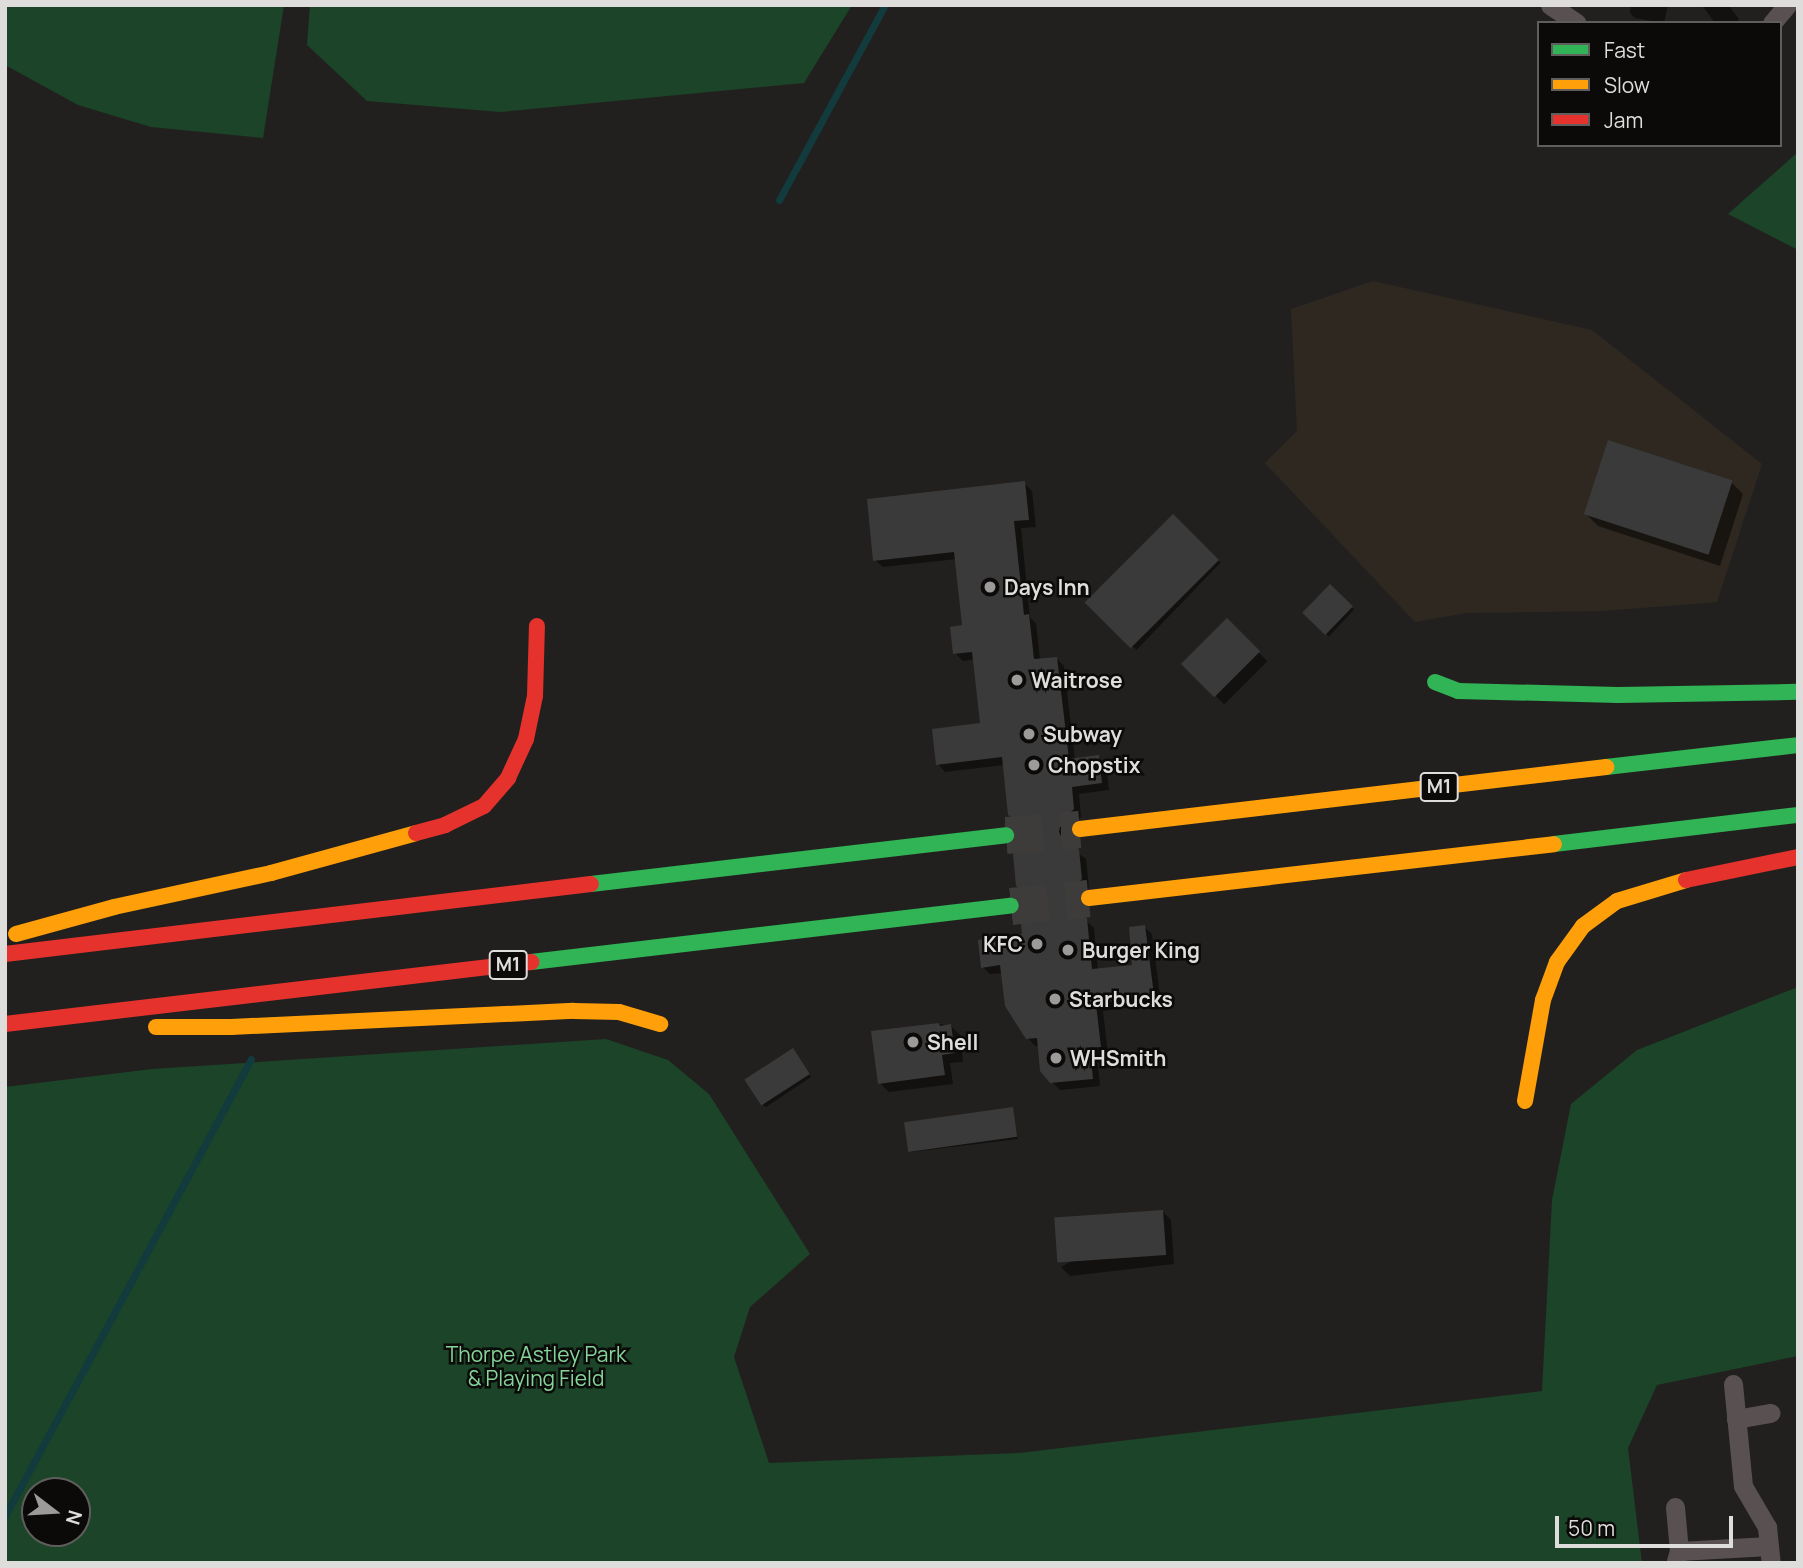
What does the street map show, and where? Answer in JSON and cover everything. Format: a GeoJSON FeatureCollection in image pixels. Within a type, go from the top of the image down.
{"type":"FeatureCollection","features":[{"type":"Feature","properties":{"kind":"highway"},"geometry":{"type":"LineString","coordinates":[[5,937],[114,907],[271,873],[445,825],[484,806],[508,778],[526,739],[535,695],[537,626]]}},
{"type":"Feature","properties":{"kind":"highway"},"geometry":{"type":"LineString","coordinates":[[1435,682],[1458,691],[1592,695],[1798,692]]}},
{"type":"Feature","properties":{"kind":"highway","name":"M1"},"geometry":{"type":"LineString","coordinates":[[1080,830],[1798,745]]}},
{"type":"Feature","properties":{"kind":"highway"},"geometry":{"type":"LineString","coordinates":[[1089,898],[1798,815]]}},
{"type":"Feature","properties":{"kind":"highway"},"geometry":{"type":"LineString","coordinates":[[5,954],[1006,835]]}},
{"type":"Feature","properties":{"kind":"highway"},"geometry":{"type":"LineString","coordinates":[[1525,1101],[1544,1000],[1557,962],[1583,926],[1617,901],[1669,884],[1798,857]]}},
{"type":"Feature","properties":{"kind":"highway","name":"M1"},"geometry":{"type":"LineString","coordinates":[[5,1026],[1011,906]]}},
{"type":"Feature","properties":{"kind":"highway"},"geometry":{"type":"LineString","coordinates":[[5,1026],[231,1027],[574,1011],[619,1012],[660,1024]]}},
{"type":"Feature","properties":{"kind":"street"},"geometry":{"type":"LineString","coordinates":[[1550,5],[1574,21]]}},
{"type":"Feature","properties":{"kind":"street"},"geometry":{"type":"LineString","coordinates":[[1774,21],[1787,5]]}},
{"type":"Feature","properties":{"kind":"street"},"geometry":{"type":"LineString","coordinates":[[1675,1507],[1677,1557],[1770,1554],[1767,1527],[1743,1486],[1733,1384]]}},
{"type":"Feature","properties":{"kind":"street"},"geometry":{"type":"LineString","coordinates":[[1737,1419],[1770,1413]]}},
{"type":"Feature","properties":{"kind":"shaded area"},"geometry":{"type":"Polygon","coordinates":[[[1373,281],[1592,330],[1762,464],[1717,602],[1602,611],[1467,613],[1415,622],[1265,463],[1297,431],[1291,309],[1373,281]]]}},
{"type":"Feature","properties":{"kind":"green space"},"geometry":{"type":"Polygon","coordinates":[[[5,5],[284,5],[263,138],[151,127],[78,105],[5,65],[5,5]]]}},
{"type":"Feature","properties":{"kind":"green space"},"geometry":{"type":"Polygon","coordinates":[[[310,5],[852,5],[804,83],[501,112],[367,101],[307,45],[310,5]]]}},
{"type":"Feature","properties":{"kind":"green space"},"geometry":{"type":"Polygon","coordinates":[[[1798,152],[1798,250],[1728,214],[1798,152]]]}},
{"type":"Feature","properties":{"kind":"green space","name":"Thorpe Astley Park & Playing Field"},"geometry":{"type":"Polygon","coordinates":[[[1798,987],[1798,1356],[1657,1385],[1628,1448],[1642,1563],[5,1563],[5,1087],[152,1069],[606,1039],[668,1060],[709,1094],[810,1254],[750,1307],[734,1357],[769,1463],[1019,1453],[1542,1391],[1552,1200],[1571,1104],[1637,1050],[1798,987]]]}},
{"type":"Feature","properties":{"kind":"building"},"geometry":{"type":"Polygon","coordinates":[[[1608,440],[1733,480],[1708,555],[1584,514],[1608,440]]]}},
{"type":"Feature","properties":{"kind":"building"},"geometry":{"type":"Polygon","coordinates":[[[1025,481],[1029,520],[1014,521],[1024,615],[1029,614],[1034,659],[1057,657],[1069,759],[1099,755],[1102,783],[1072,787],[1074,809],[1061,821],[1059,832],[1063,841],[1079,849],[1082,879],[1070,889],[1068,901],[1073,911],[1087,918],[1092,969],[1132,965],[1129,927],[1145,925],[1154,995],[1096,1004],[1101,1047],[1090,1048],[1093,1079],[1050,1083],[1040,1071],[1037,1038],[1026,1039],[1005,1006],[1000,965],[981,968],[978,940],[1022,934],[1021,924],[1030,915],[1032,904],[1027,893],[1016,886],[1013,854],[1025,844],[1027,833],[1022,822],[1008,815],[1002,757],[936,765],[932,729],[980,723],[972,652],[953,654],[950,627],[962,625],[954,552],[873,561],[867,499],[1025,481]]]}},
{"type":"Feature","properties":{"kind":"building"},"geometry":{"type":"Polygon","coordinates":[[[1173,514],[1219,560],[1131,648],[1085,602],[1173,514]]]}},
{"type":"Feature","properties":{"kind":"building"},"geometry":{"type":"Polygon","coordinates":[[[1330,584],[1353,606],[1325,635],[1302,613],[1330,584]]]}},
{"type":"Feature","properties":{"kind":"building"},"geometry":{"type":"Polygon","coordinates":[[[1227,618],[1260,651],[1214,697],[1181,664],[1227,618]]]}},
{"type":"Feature","properties":{"kind":"building","name":"Shell"},"geometry":{"type":"Polygon","coordinates":[[[939,1023],[940,1026],[951,1024],[955,1053],[942,1055],[945,1075],[878,1084],[871,1031],[939,1023]]]}},
{"type":"Feature","properties":{"kind":"building"},"geometry":{"type":"Polygon","coordinates":[[[793,1048],[810,1074],[761,1106],[744,1080],[793,1048]]]}},
{"type":"Feature","properties":{"kind":"building"},"geometry":{"type":"Polygon","coordinates":[[[1013,1107],[1017,1137],[908,1152],[904,1122],[1013,1107]]]}},
{"type":"Feature","properties":{"kind":"building"},"geometry":{"type":"Polygon","coordinates":[[[1163,1210],[1166,1255],[1057,1262],[1054,1218],[1163,1210]]]}},
{"type":"Feature","properties":{"kind":"waterway"},"geometry":{"type":"LineString","coordinates":[[779,200],[885,5]]}},
{"type":"Feature","properties":{"kind":"waterway"},"geometry":{"type":"LineString","coordinates":[[5,1516],[251,1059]]}},
{"type":"Feature","properties":{"kind":"tunnel"},"geometry":{"type":"LineString","coordinates":[[1006,835],[1080,829]]}},
{"type":"Feature","properties":{"kind":"tunnel"},"geometry":{"type":"LineString","coordinates":[[1011,906],[1089,898]]}},
{"type":"Feature","properties":{"kind":"traffic: fast"},"geometry":{"type":"LineString","coordinates":[[1435,682],[1458,691],[1618,695],[1798,692]]}},
{"type":"Feature","properties":{"kind":"traffic: fast"},"geometry":{"type":"LineString","coordinates":[[1606,767],[1798,745]]}},
{"type":"Feature","properties":{"kind":"traffic: fast"},"geometry":{"type":"LineString","coordinates":[[1554,844],[1798,815]]}},
{"type":"Feature","properties":{"kind":"traffic: fast"},"geometry":{"type":"LineString","coordinates":[[591,884],[1006,835]]}},
{"type":"Feature","properties":{"kind":"traffic: fast"},"geometry":{"type":"LineString","coordinates":[[531,962],[1011,906]]}},
{"type":"Feature","properties":{"kind":"traffic: slow"},"geometry":{"type":"LineString","coordinates":[[1080,829],[1606,767]]}},
{"type":"Feature","properties":{"kind":"traffic: slow"},"geometry":{"type":"LineString","coordinates":[[16,934],[114,907],[271,873],[416,833]]}},
{"type":"Feature","properties":{"kind":"traffic: slow"},"geometry":{"type":"LineString","coordinates":[[1089,898],[1554,844]]}},
{"type":"Feature","properties":{"kind":"traffic: slow"},"geometry":{"type":"LineString","coordinates":[[1525,1101],[1543,1000],[1557,962],[1583,926],[1617,901],[1686,880]]}},
{"type":"Feature","properties":{"kind":"traffic: slow"},"geometry":{"type":"LineString","coordinates":[[156,1027],[231,1027],[574,1011],[619,1012],[660,1024]]}},
{"type":"Feature","properties":{"kind":"traffic: jam"},"geometry":{"type":"LineString","coordinates":[[416,833],[445,825],[484,806],[508,778],[526,739],[535,696],[537,626]]}},
{"type":"Feature","properties":{"kind":"traffic: jam"},"geometry":{"type":"LineString","coordinates":[[1686,880],[1798,857]]}},
{"type":"Feature","properties":{"kind":"traffic: jam"},"geometry":{"type":"LineString","coordinates":[[5,954],[591,884]]}},
{"type":"Feature","properties":{"kind":"traffic: jam"},"geometry":{"type":"LineString","coordinates":[[5,1024],[531,962]]}},
{"type":"Feature","properties":{"kind":"place","name":"Days Inn"},"geometry":{"type":"Point","coordinates":[990,587]}},
{"type":"Feature","properties":{"kind":"place","name":"Waitrose"},"geometry":{"type":"Point","coordinates":[1017,680]}},
{"type":"Feature","properties":{"kind":"place","name":"Subway"},"geometry":{"type":"Point","coordinates":[1029,734]}},
{"type":"Feature","properties":{"kind":"place","name":"Chopstix"},"geometry":{"type":"Point","coordinates":[1034,765]}},
{"type":"Feature","properties":{"kind":"place","name":"KFC"},"geometry":{"type":"Point","coordinates":[1037,944]}},
{"type":"Feature","properties":{"kind":"place","name":"Burger King"},"geometry":{"type":"Point","coordinates":[1068,950]}},
{"type":"Feature","properties":{"kind":"place","name":"Starbucks"},"geometry":{"type":"Point","coordinates":[1055,999]}},
{"type":"Feature","properties":{"kind":"place","name":"Shell"},"geometry":{"type":"Point","coordinates":[913,1042]}},
{"type":"Feature","properties":{"kind":"place","name":"WHSmith"},"geometry":{"type":"Point","coordinates":[1056,1058]}}]}
